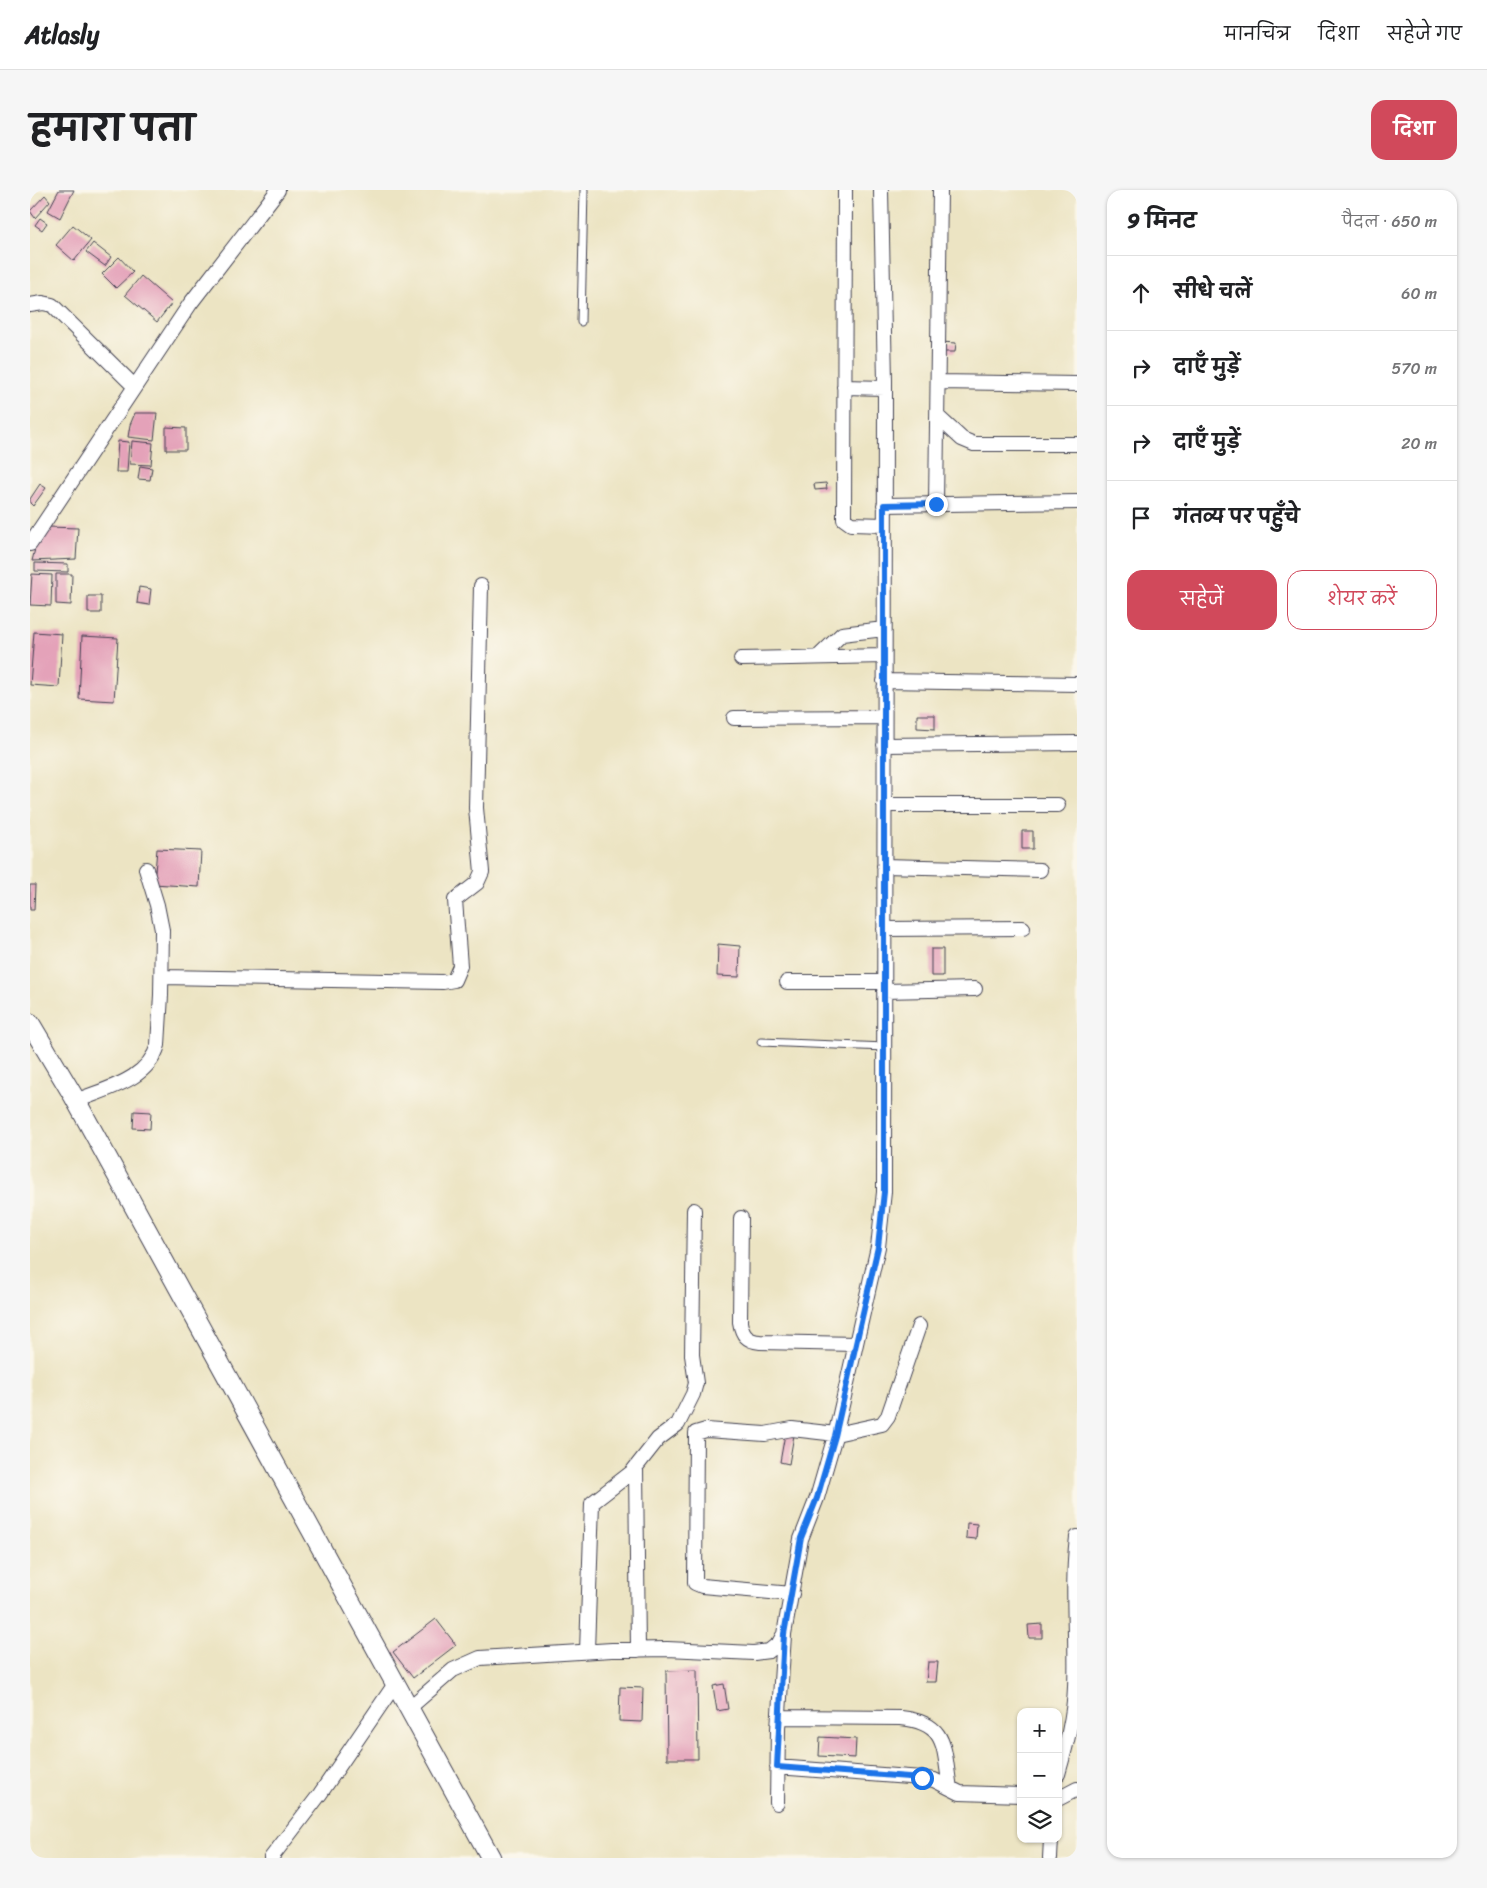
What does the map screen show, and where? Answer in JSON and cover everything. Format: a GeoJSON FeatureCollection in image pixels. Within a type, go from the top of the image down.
{"type":"FeatureCollection","features":[{"type":"Feature","properties":{"kind":"street"},"geometry":{"type":"LineString","coordinates":[[30,544],[108,429],[134,386],[223,260],[278,190]]}},
{"type":"Feature","properties":{"kind":"street"},"geometry":{"type":"LineString","coordinates":[[845,190],[844,519],[851,524],[884,525]]}},
{"type":"Feature","properties":{"kind":"street"},"geometry":{"type":"LineString","coordinates":[[777,1803],[779,1718],[784,1634],[801,1538],[817,1498],[836,1434],[882,1220],[884,1192],[886,1047],[884,986],[885,388],[881,190]]}},
{"type":"Feature","properties":{"kind":"street"},"geometry":{"type":"LineString","coordinates":[[936,504],[940,190]]}},
{"type":"Feature","properties":{"kind":"street"},"geometry":{"type":"LineString","coordinates":[[30,305],[43,303],[52,306],[134,386]]}},
{"type":"Feature","properties":{"kind":"street"},"geometry":{"type":"LineString","coordinates":[[938,382],[1077,384]]}},
{"type":"Feature","properties":{"kind":"street"},"geometry":{"type":"LineString","coordinates":[[844,387],[885,388]]}},
{"type":"Feature","properties":{"kind":"street"},"geometry":{"type":"LineString","coordinates":[[937,416],[962,439],[974,444],[1077,444]]}},
{"type":"Feature","properties":{"kind":"street"},"geometry":{"type":"LineString","coordinates":[[884,505],[1077,502]]}},
{"type":"Feature","properties":{"kind":"street"},"geometry":{"type":"LineString","coordinates":[[162,977],[443,982],[454,980],[460,966],[455,900],[477,883],[482,872],[476,808],[481,586]]}},
{"type":"Feature","properties":{"kind":"street"},"geometry":{"type":"LineString","coordinates":[[818,657],[842,634],[884,629]]}},
{"type":"Feature","properties":{"kind":"street"},"geometry":{"type":"LineString","coordinates":[[741,659],[884,656]]}},
{"type":"Feature","properties":{"kind":"street"},"geometry":{"type":"LineString","coordinates":[[884,681],[1077,684]]}},
{"type":"Feature","properties":{"kind":"street"},"geometry":{"type":"LineString","coordinates":[[734,718],[884,718]]}},
{"type":"Feature","properties":{"kind":"street"},"geometry":{"type":"LineString","coordinates":[[884,744],[1077,743]]}},
{"type":"Feature","properties":{"kind":"street"},"geometry":{"type":"LineString","coordinates":[[884,804],[1058,804]]}},
{"type":"Feature","properties":{"kind":"street"},"geometry":{"type":"LineString","coordinates":[[884,866],[1040,870]]}},
{"type":"Feature","properties":{"kind":"street"},"geometry":{"type":"LineString","coordinates":[[76,1101],[129,1079],[149,1065],[158,1045],[162,977],[160,918],[146,869]]}},
{"type":"Feature","properties":{"kind":"street"},"geometry":{"type":"LineString","coordinates":[[884,929],[1023,928]]}},
{"type":"Feature","properties":{"kind":"street"},"geometry":{"type":"LineString","coordinates":[[787,982],[975,989]]}},
{"type":"Feature","properties":{"kind":"street"},"geometry":{"type":"LineString","coordinates":[[30,1023],[76,1101],[491,1858]]}},
{"type":"Feature","properties":{"kind":"street"},"geometry":{"type":"LineString","coordinates":[[587,1651],[592,1504],[636,1467],[658,1439],[678,1424],[695,1388],[692,1355],[694,1210]]}},
{"type":"Feature","properties":{"kind":"street"},"geometry":{"type":"LineString","coordinates":[[741,1218],[740,1322],[745,1337],[752,1341],[760,1342],[856,1344]]}},
{"type":"Feature","properties":{"kind":"street"},"geometry":{"type":"LineString","coordinates":[[792,1594],[702,1586],[695,1583],[696,1433],[706,1430],[754,1434],[792,1429],[836,1434],[876,1427],[885,1421],[919,1326]]}},
{"type":"Feature","properties":{"kind":"street"},"geometry":{"type":"LineString","coordinates":[[636,1467],[638,1650]]}},
{"type":"Feature","properties":{"kind":"street"},"geometry":{"type":"LineString","coordinates":[[1062,1759],[1069,1732],[1075,1689],[1074,1560],[1077,1538]]}},
{"type":"Feature","properties":{"kind":"street"},"geometry":{"type":"LineString","coordinates":[[408,1709],[453,1670],[466,1662],[480,1658],[503,1655],[638,1650],[754,1653],[769,1651],[779,1643],[784,1634]]}},
{"type":"Feature","properties":{"kind":"street"},"geometry":{"type":"LineString","coordinates":[[271,1858],[330,1779],[395,1684]]}},
{"type":"Feature","properties":{"kind":"street"},"geometry":{"type":"LineString","coordinates":[[779,1718],[901,1718],[918,1720],[931,1725],[938,1734],[943,1749],[950,1788]]}},
{"type":"Feature","properties":{"kind":"street"},"geometry":{"type":"LineString","coordinates":[[777,1767],[922,1778],[934,1780],[960,1793],[1017,1795]]}},
{"type":"Feature","properties":{"kind":"street"},"geometry":{"type":"LineString","coordinates":[[1060,1798],[1077,1788]]}},
{"type":"Feature","properties":{"kind":"street"},"geometry":{"type":"LineString","coordinates":[[1050,1858],[1051,1843]]}},
{"type":"Feature","properties":{"kind":"lane"},"geometry":{"type":"LineString","coordinates":[[581,322],[584,190]]}},
{"type":"Feature","properties":{"kind":"lane"},"geometry":{"type":"LineString","coordinates":[[761,1042],[886,1047]]}},
{"type":"Feature","properties":{"kind":"building"},"geometry":{"type":"Polygon","coordinates":[[[59,190],[74,190],[60,218],[48,211],[59,190]]]}},
{"type":"Feature","properties":{"kind":"building"},"geometry":{"type":"Polygon","coordinates":[[[45,195],[50,201],[35,218],[30,211],[45,195]]]}},
{"type":"Feature","properties":{"kind":"building"},"geometry":{"type":"Polygon","coordinates":[[[40,218],[47,223],[42,230],[35,225],[40,218]]]}},
{"type":"Feature","properties":{"kind":"building"},"geometry":{"type":"Polygon","coordinates":[[[73,225],[91,240],[74,261],[56,245],[73,225]]]}},
{"type":"Feature","properties":{"kind":"building"},"geometry":{"type":"Polygon","coordinates":[[[93,243],[111,257],[105,266],[86,252],[93,243]]]}},
{"type":"Feature","properties":{"kind":"building"},"geometry":{"type":"Polygon","coordinates":[[[119,257],[133,272],[116,288],[102,274],[119,257]]]}},
{"type":"Feature","properties":{"kind":"building"},"geometry":{"type":"Polygon","coordinates":[[[141,276],[172,303],[157,322],[125,295],[141,276]]]}},
{"type":"Feature","properties":{"kind":"building"},"geometry":{"type":"Polygon","coordinates":[[[941,342],[956,343],[955,352],[941,352],[941,342]]]}},
{"type":"Feature","properties":{"kind":"building"},"geometry":{"type":"Polygon","coordinates":[[[135,413],[157,413],[154,440],[128,437],[135,413]]]}},
{"type":"Feature","properties":{"kind":"building"},"geometry":{"type":"Polygon","coordinates":[[[166,427],[186,428],[186,450],[166,450],[166,427]]]}},
{"type":"Feature","properties":{"kind":"building"},"geometry":{"type":"Polygon","coordinates":[[[118,441],[129,442],[127,472],[116,472],[118,441]]]}},
{"type":"Feature","properties":{"kind":"building"},"geometry":{"type":"Polygon","coordinates":[[[132,441],[153,443],[151,465],[130,464],[132,441]]]}},
{"type":"Feature","properties":{"kind":"building"},"geometry":{"type":"Polygon","coordinates":[[[140,466],[152,468],[150,480],[138,479],[140,466]]]}},
{"type":"Feature","properties":{"kind":"building"},"geometry":{"type":"Polygon","coordinates":[[[826,483],[827,489],[815,490],[814,484],[826,483]]]}},
{"type":"Feature","properties":{"kind":"building"},"geometry":{"type":"Polygon","coordinates":[[[40,484],[46,488],[33,506],[30,503],[30,499],[40,484]]]}},
{"type":"Feature","properties":{"kind":"building"},"geometry":{"type":"Polygon","coordinates":[[[48,527],[78,528],[76,559],[32,561],[36,545],[48,527]]]}},
{"type":"Feature","properties":{"kind":"building"},"geometry":{"type":"Polygon","coordinates":[[[35,563],[68,564],[68,572],[35,571],[35,563]]]}},
{"type":"Feature","properties":{"kind":"building"},"geometry":{"type":"Polygon","coordinates":[[[32,574],[52,575],[51,606],[30,605],[32,574]]]}},
{"type":"Feature","properties":{"kind":"building"},"geometry":{"type":"Polygon","coordinates":[[[56,574],[72,574],[71,605],[56,604],[56,574]]]}},
{"type":"Feature","properties":{"kind":"building"},"geometry":{"type":"Polygon","coordinates":[[[139,587],[151,589],[149,605],[137,603],[139,587]]]}},
{"type":"Feature","properties":{"kind":"building"},"geometry":{"type":"Polygon","coordinates":[[[88,596],[101,596],[101,613],[88,613],[88,596]]]}},
{"type":"Feature","properties":{"kind":"building"},"geometry":{"type":"Polygon","coordinates":[[[34,632],[62,634],[59,687],[30,685],[34,632]]]}},
{"type":"Feature","properties":{"kind":"building"},"geometry":{"type":"Polygon","coordinates":[[[82,636],[118,638],[114,701],[79,699],[82,636]]]}},
{"type":"Feature","properties":{"kind":"building"},"geometry":{"type":"Polygon","coordinates":[[[917,715],[935,715],[935,729],[917,728],[917,715]]]}},
{"type":"Feature","properties":{"kind":"building"},"geometry":{"type":"Polygon","coordinates":[[[1022,831],[1033,831],[1033,849],[1022,849],[1022,831]]]}},
{"type":"Feature","properties":{"kind":"building"},"geometry":{"type":"Polygon","coordinates":[[[157,849],[201,851],[199,887],[154,884],[157,849]]]}},
{"type":"Feature","properties":{"kind":"building"},"geometry":{"type":"Polygon","coordinates":[[[30,885],[35,885],[34,910],[30,910],[30,885]]]}},
{"type":"Feature","properties":{"kind":"building"},"geometry":{"type":"Polygon","coordinates":[[[718,944],[740,946],[739,977],[717,976],[718,944]]]}},
{"type":"Feature","properties":{"kind":"building"},"geometry":{"type":"Polygon","coordinates":[[[931,949],[943,949],[943,976],[931,976],[931,949]]]}},
{"type":"Feature","properties":{"kind":"building"},"geometry":{"type":"Polygon","coordinates":[[[134,1111],[151,1112],[150,1129],[133,1128],[134,1111]]]}},
{"type":"Feature","properties":{"kind":"building"},"geometry":{"type":"Polygon","coordinates":[[[785,1434],[794,1435],[789,1464],[780,1462],[785,1434]]]}},
{"type":"Feature","properties":{"kind":"building"},"geometry":{"type":"Polygon","coordinates":[[[967,1523],[977,1524],[976,1539],[966,1538],[967,1523]]]}},
{"type":"Feature","properties":{"kind":"building"},"geometry":{"type":"Polygon","coordinates":[[[436,1619],[456,1645],[413,1678],[393,1652],[436,1619]]]}},
{"type":"Feature","properties":{"kind":"building"},"geometry":{"type":"Polygon","coordinates":[[[1042,1624],[1042,1638],[1029,1638],[1028,1625],[1042,1624]]]}},
{"type":"Feature","properties":{"kind":"building"},"geometry":{"type":"Polygon","coordinates":[[[928,1662],[938,1662],[936,1682],[926,1682],[928,1662]]]}},
{"type":"Feature","properties":{"kind":"building"},"geometry":{"type":"Polygon","coordinates":[[[697,1670],[698,1759],[667,1759],[666,1671],[697,1670]]]}},
{"type":"Feature","properties":{"kind":"building"},"geometry":{"type":"Polygon","coordinates":[[[724,1684],[728,1709],[717,1711],[713,1686],[724,1684]]]}},
{"type":"Feature","properties":{"kind":"building"},"geometry":{"type":"Polygon","coordinates":[[[620,1687],[643,1688],[642,1722],[619,1721],[620,1687]]]}},
{"type":"Feature","properties":{"kind":"building"},"geometry":{"type":"Polygon","coordinates":[[[820,1737],[856,1739],[855,1758],[819,1756],[820,1737]]]}},
{"type":"Feature","properties":{"kind":"route"},"geometry":{"type":"LineString","coordinates":[[922,1778],[777,1767],[784,1634],[801,1538],[817,1498],[835,1436],[878,1247],[882,1220],[886,1047],[884,982],[884,505],[936,504]]}}]}
